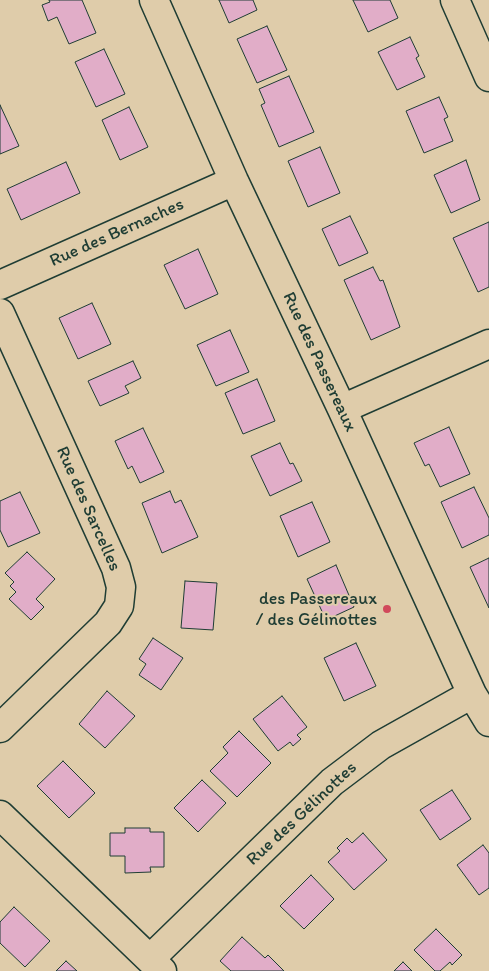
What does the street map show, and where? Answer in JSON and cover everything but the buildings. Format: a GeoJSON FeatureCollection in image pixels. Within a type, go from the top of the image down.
{"type":"FeatureCollection","features":[{"type":"Feature","properties":{"kind":"street","name":"Rue des Passereaux"},"geometry":{"type":"LineString","coordinates":[[154,0],[234,181],[342,409],[472,694],[489,722]]}},
{"type":"Feature","properties":{"kind":"street"},"geometry":{"type":"LineString","coordinates":[[455,0],[489,77]]}},
{"type":"Feature","properties":{"kind":"street","name":"Rue des Bernaches"},"geometry":{"type":"LineString","coordinates":[[0,284],[234,181]]}},
{"type":"Feature","properties":{"kind":"street","name":"Rue des Sarcelles"},"geometry":{"type":"LineString","coordinates":[[0,313],[116,568],[121,587],[119,606],[108,623],[0,728]]}},
{"type":"Feature","properties":{"kind":"street"},"geometry":{"type":"LineString","coordinates":[[342,409],[489,344]]}},
{"type":"Feature","properties":{"kind":"street","name":"Rue des Gélinottes"},"geometry":{"type":"LineString","coordinates":[[156,965],[332,782],[381,745],[472,694]]}},
{"type":"Feature","properties":{"kind":"street"},"geometry":{"type":"LineString","coordinates":[[0,815],[156,965]]}},
{"type":"Feature","properties":{"kind":"place","name":"des Passereaux / des Gélinottes"},"geometry":{"type":"Point","coordinates":[387,609]}}]}
